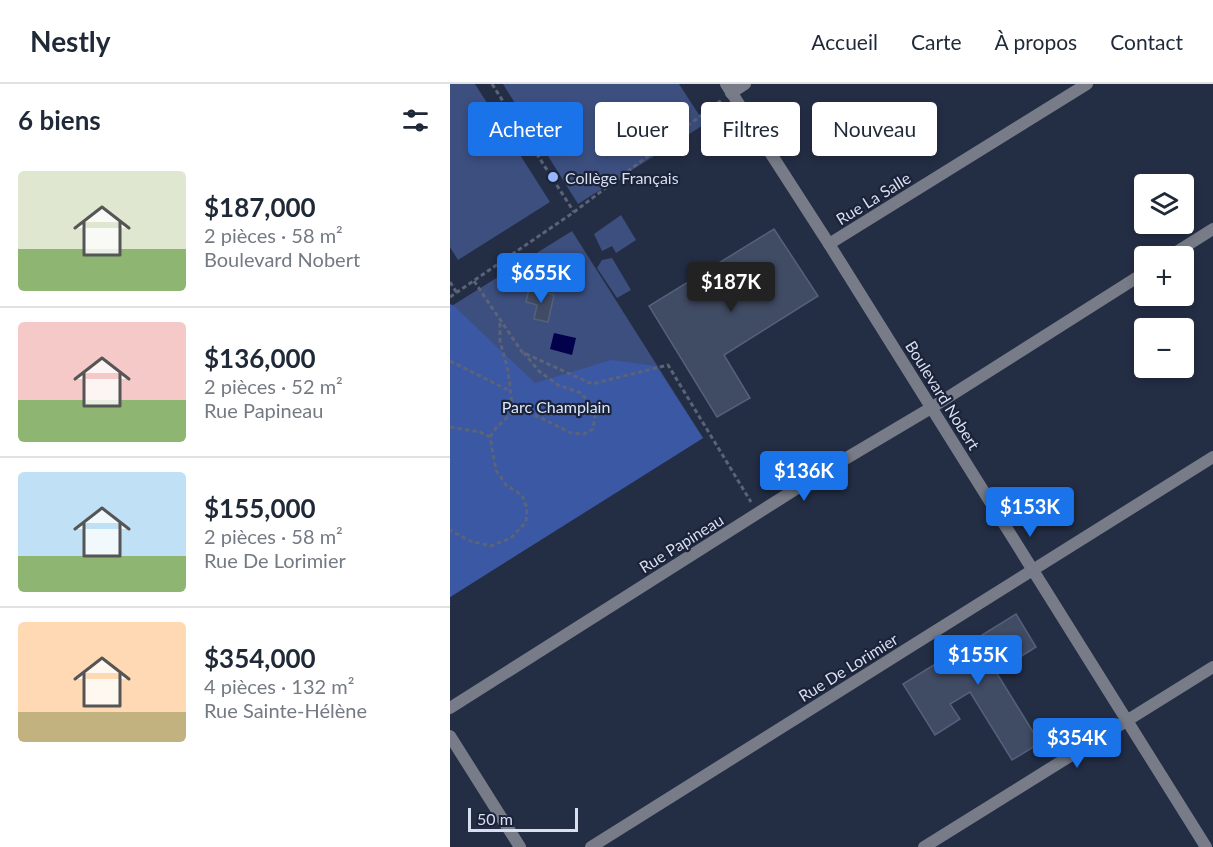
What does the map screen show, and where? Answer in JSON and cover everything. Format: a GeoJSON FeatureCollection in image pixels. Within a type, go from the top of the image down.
{"type":"FeatureCollection","features":[{"type":"Feature","properties":{"kind":"street"},"geometry":{"type":"LineString","coordinates":[[729,88],[745,84]]}},
{"type":"Feature","properties":{"kind":"street","name":"Rue La Salle"},"geometry":{"type":"LineString","coordinates":[[829,244],[1088,84]]}},
{"type":"Feature","properties":{"kind":"street","name":"Boulevard Nobert"},"geometry":{"type":"LineString","coordinates":[[729,88],[1206,847]]}},
{"type":"Feature","properties":{"kind":"street"},"geometry":{"type":"LineString","coordinates":[[1186,246],[1213,229]]}},
{"type":"Feature","properties":{"kind":"street","name":"Rue Papineau"},"geometry":{"type":"LineString","coordinates":[[450,708],[1134,279]]}},
{"type":"Feature","properties":{"kind":"street","name":"Rue De Lorimier"},"geometry":{"type":"LineString","coordinates":[[591,847],[1213,457]]}},
{"type":"Feature","properties":{"kind":"street"},"geometry":{"type":"LineString","coordinates":[[924,847],[1213,667]]}},
{"type":"Feature","properties":{"kind":"street"},"geometry":{"type":"LineString","coordinates":[[450,736],[520,847]]}},
{"type":"Feature","properties":{"kind":"path"},"geometry":{"type":"LineString","coordinates":[[492,84],[574,212]]}},
{"type":"Feature","properties":{"kind":"path"},"geometry":{"type":"LineString","coordinates":[[450,297],[574,212],[729,88]]}},
{"type":"Feature","properties":{"kind":"path"},"geometry":{"type":"LineString","coordinates":[[450,530],[470,541],[491,546],[511,538],[526,522],[527,508],[522,495],[506,484],[496,470],[490,437],[513,412],[527,411],[571,433],[584,434],[593,429],[595,415],[593,406],[581,393],[558,385],[522,352],[474,281]]}},
{"type":"Feature","properties":{"kind":"path"},"geometry":{"type":"LineString","coordinates":[[450,282],[457,293]]}},
{"type":"Feature","properties":{"kind":"path"},"geometry":{"type":"LineString","coordinates":[[500,320],[500,341],[508,370],[513,412]]}},
{"type":"Feature","properties":{"kind":"path"},"geometry":{"type":"LineString","coordinates":[[522,352],[592,384],[668,365],[758,514]]}},
{"type":"Feature","properties":{"kind":"path"},"geometry":{"type":"LineString","coordinates":[[450,361],[510,391]]}},
{"type":"Feature","properties":{"kind":"path"},"geometry":{"type":"LineString","coordinates":[[450,427],[480,432],[490,437]]}},
{"type":"Feature","properties":{"kind":"green space"},"geometry":{"type":"Polygon","coordinates":[[[450,84],[475,84],[486,102],[468,102],[468,156],[521,156],[550,202],[458,260],[450,247],[450,84]]]}},
{"type":"Feature","properties":{"kind":"green space"},"geometry":{"type":"Polygon","coordinates":[[[503,84],[679,84],[701,118],[701,127],[689,134],[689,102],[595,102],[595,156],[654,156],[578,204],[548,156],[583,156],[583,102],[514,102],[503,84]]]}},
{"type":"Feature","properties":{"kind":"green space"},"geometry":{"type":"Polygon","coordinates":[[[621,215],[636,240],[616,253],[612,246],[602,251],[594,234],[621,215]]]}},
{"type":"Feature","properties":{"kind":"green space","name":"Parc Champlain"},"geometry":{"type":"Polygon","coordinates":[[[572,231],[703,438],[450,597],[450,307],[572,231]]]}},
{"type":"Feature","properties":{"kind":"green space"},"geometry":{"type":"Polygon","coordinates":[[[612,258],[631,290],[617,298],[597,268],[602,260],[612,258]]]}},
{"type":"Feature","properties":{"kind":"green space","name":"Parc Champlain"},"geometry":{"type":"Polygon","coordinates":[[[450,304],[535,383],[611,360],[656,366],[703,438],[450,597],[450,304]]]}},
{"type":"Feature","properties":{"kind":"shaded area"},"geometry":{"type":"Polygon","coordinates":[[[554,333],[576,338],[572,355],[550,349],[554,333]]]}},
{"type":"Feature","properties":{"kind":"building"},"geometry":{"type":"Polygon","coordinates":[[[774,229],[818,296],[724,355],[750,398],[717,417],[649,306],[774,229]]]}},
{"type":"Feature","properties":{"kind":"building"},"geometry":{"type":"Polygon","coordinates":[[[529,289],[554,295],[548,322],[534,319],[537,305],[526,302],[529,289]]]}},
{"type":"Feature","properties":{"kind":"building"},"geometry":{"type":"Polygon","coordinates":[[[1016,614],[1036,647],[996,672],[1040,743],[1012,760],[970,692],[950,704],[960,719],[935,735],[903,684],[1016,614]]]}},
{"type":"Feature","properties":{"kind":"place","name":"Collège Français"},"geometry":{"type":"Point","coordinates":[553,177]}}]}
